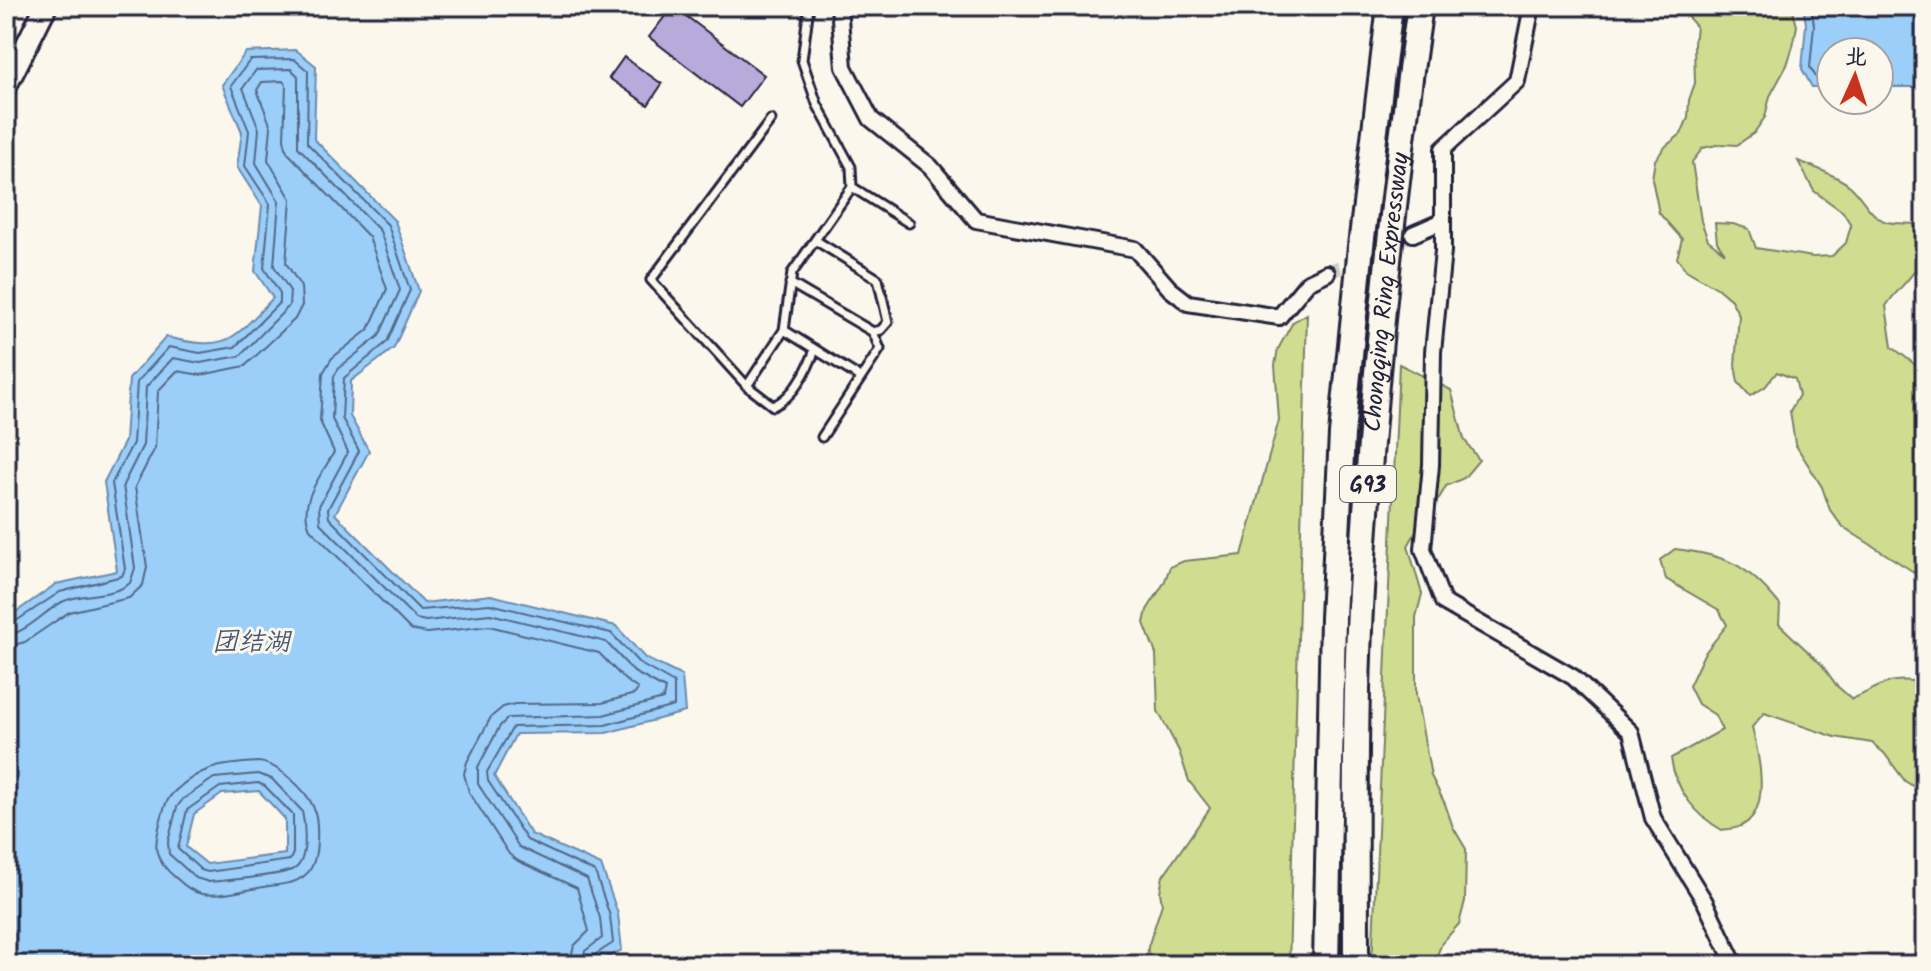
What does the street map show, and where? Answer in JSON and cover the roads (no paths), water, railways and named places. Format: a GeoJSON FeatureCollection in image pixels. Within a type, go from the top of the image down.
{"type":"FeatureCollection","features":[{"type":"Feature","properties":{"kind":"highway","name":"Chongqing Ring Expressway"},"geometry":{"type":"LineString","coordinates":[[1326,965],[1333,618],[1342,434],[1390,6]]}},
{"type":"Feature","properties":{"kind":"highway","name":"Chongqing Ring Expressway"},"geometry":{"type":"LineString","coordinates":[[1356,965],[1360,612],[1370,445],[1400,144],[1420,6]]}},
{"type":"Feature","properties":{"kind":"main road"},"geometry":{"type":"LineString","coordinates":[[6,86],[46,6]]}},
{"type":"Feature","properties":{"kind":"street"},"geometry":{"type":"LineString","coordinates":[[839,6],[844,67],[871,119],[930,166],[976,220],[1135,249],[1170,289],[1188,303],[1218,308],[1279,317],[1308,282],[1327,273]]}},
{"type":"Feature","properties":{"kind":"street"},"geometry":{"type":"LineString","coordinates":[[1532,6],[1517,81],[1443,149],[1443,251],[1433,352],[1431,465],[1423,549],[1443,602],[1573,677],[1631,732],[1653,818],[1705,902],[1735,965]]}},
{"type":"Feature","properties":{"kind":"street"},"geometry":{"type":"LineString","coordinates":[[1413,234],[1443,221]]}},
{"type":"Feature","properties":{"kind":"lane"},"geometry":{"type":"LineString","coordinates":[[747,386],[784,330],[792,273],[852,187],[851,167],[817,104],[802,60],[809,6]]}},
{"type":"Feature","properties":{"kind":"lane"},"geometry":{"type":"LineString","coordinates":[[771,120],[651,280],[747,386],[773,406],[784,402],[810,364],[815,349]]}},
{"type":"Feature","properties":{"kind":"lane"},"geometry":{"type":"LineString","coordinates":[[852,187],[909,223]]}},
{"type":"Feature","properties":{"kind":"lane"},"geometry":{"type":"LineString","coordinates":[[815,240],[878,279],[888,322],[881,330],[873,332]]}},
{"type":"Feature","properties":{"kind":"lane"},"geometry":{"type":"LineString","coordinates":[[790,283],[873,332],[880,349],[822,437]]}},
{"type":"Feature","properties":{"kind":"lane"},"geometry":{"type":"LineString","coordinates":[[784,330],[861,378]]}},
{"type":"Feature","properties":{"kind":"water"},"geometry":{"type":"Polygon","coordinates":[[[1803,6],[1925,6],[1925,87],[1895,87],[1895,36],[1815,36],[1815,87],[1812,87],[1802,69],[1806,24],[1803,6]]]}},
{"type":"Feature","properties":{"kind":"water","name":"团结湖"},"geometry":{"type":"Polygon","coordinates":[[[296,50],[316,66],[314,139],[395,221],[419,291],[394,348],[351,381],[350,416],[369,451],[335,514],[424,603],[491,595],[616,626],[645,658],[682,676],[685,712],[606,733],[516,734],[494,776],[531,834],[601,865],[618,914],[622,950],[593,965],[6,965],[6,619],[56,584],[117,571],[104,482],[125,441],[129,379],[166,337],[203,343],[227,339],[273,298],[255,271],[262,206],[237,167],[242,132],[222,85],[246,52],[296,50]],[[259,791],[222,794],[194,814],[186,847],[207,864],[285,854],[285,819],[259,791]]]}},
{"type":"Feature","properties":{"kind":"tunnel"},"geometry":{"type":"LineString","coordinates":[[1327,273],[1413,234]]}}]}
